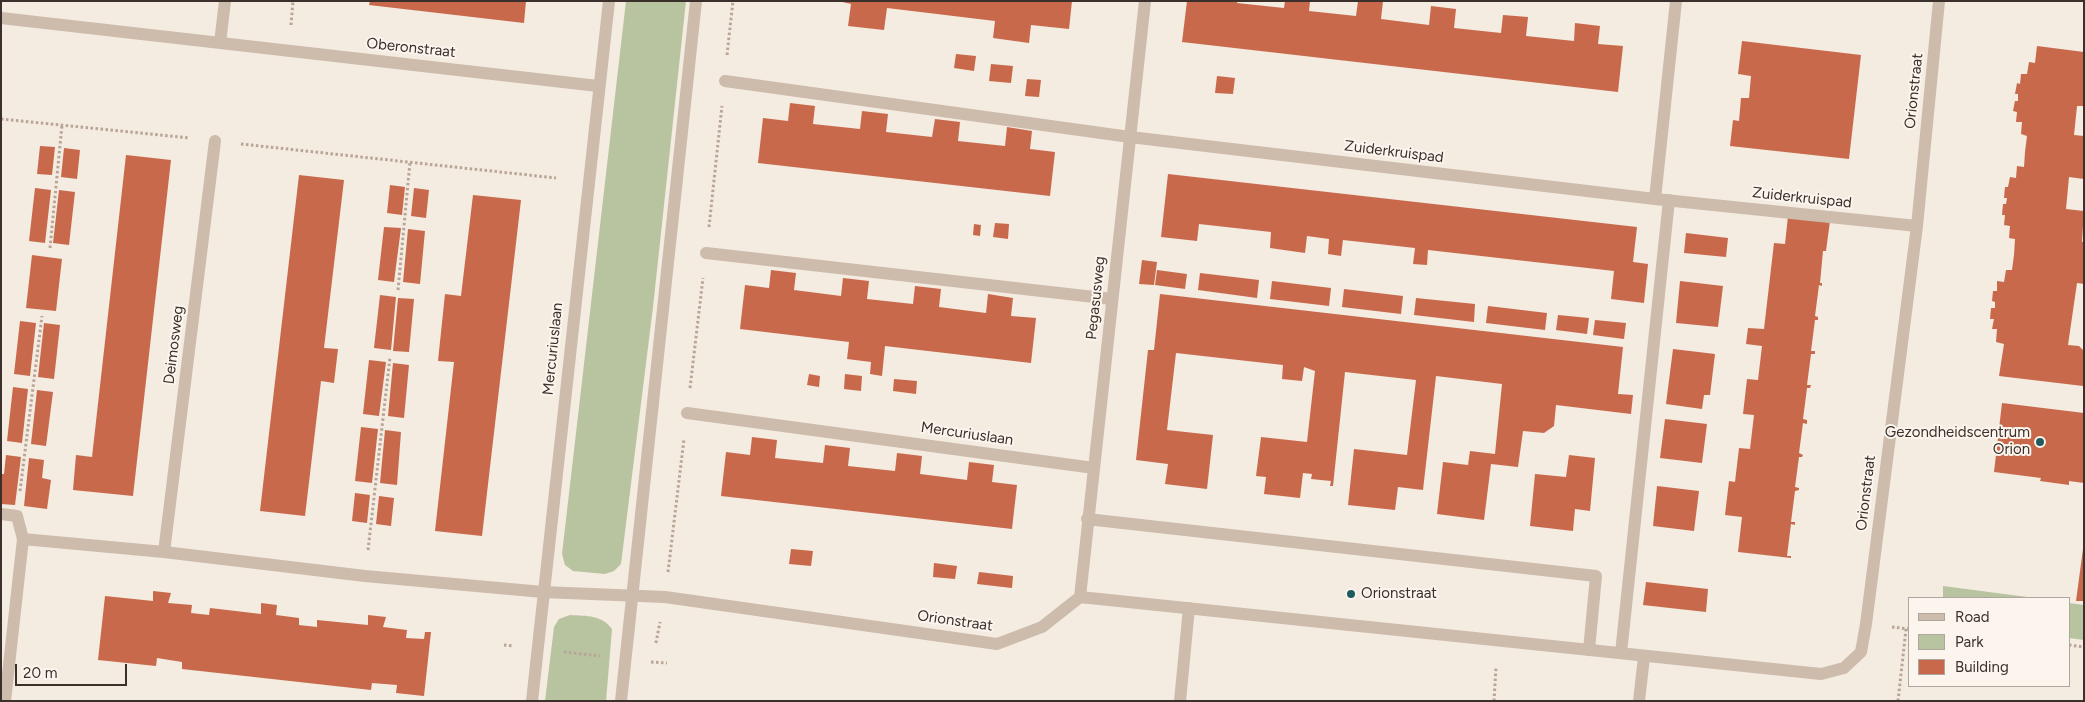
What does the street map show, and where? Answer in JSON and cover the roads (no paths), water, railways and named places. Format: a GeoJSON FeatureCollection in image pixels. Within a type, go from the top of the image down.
{"type":"FeatureCollection","features":[{"type":"Feature","properties":{"kind":"street"},"geometry":{"type":"LineString","coordinates":[[220,43],[225,1]]}},
{"type":"Feature","properties":{"kind":"street","name":"Mercuriuslaan"},"geometry":{"type":"LineString","coordinates":[[532,701],[598,86],[609,1]]}},
{"type":"Feature","properties":{"kind":"street"},"geometry":{"type":"LineString","coordinates":[[621,701],[696,1]]}},
{"type":"Feature","properties":{"kind":"street","name":"Pegasusweg"},"geometry":{"type":"LineString","coordinates":[[1080,597],[1145,1]]}},
{"type":"Feature","properties":{"kind":"street"},"geometry":{"type":"LineString","coordinates":[[1654,199],[1676,1]]}},
{"type":"Feature","properties":{"kind":"street","name":"Orionstraat"},"geometry":{"type":"LineString","coordinates":[[543,592],[632,594],[665,597],[997,644],[1042,627],[1080,597],[1498,642],[1821,674],[1844,668],[1861,652],[1917,226],[1939,1]]}},
{"type":"Feature","properties":{"kind":"street","name":"Oberonstraat"},"geometry":{"type":"LineString","coordinates":[[1,18],[598,86]]}},
{"type":"Feature","properties":{"kind":"street"},"geometry":{"type":"LineString","coordinates":[[725,81],[1130,137]]}},
{"type":"Feature","properties":{"kind":"street","name":"Zuiderkruispad"},"geometry":{"type":"LineString","coordinates":[[1130,137],[1654,199],[1917,226]]}},
{"type":"Feature","properties":{"kind":"street","name":"Deimosweg"},"geometry":{"type":"LineString","coordinates":[[164,552],[215,141]]}},
{"type":"Feature","properties":{"kind":"street"},"geometry":{"type":"LineString","coordinates":[[1621,654],[1668,200]]}},
{"type":"Feature","properties":{"kind":"street"},"geometry":{"type":"LineString","coordinates":[[706,253],[1112,299]]}},
{"type":"Feature","properties":{"kind":"street","name":"Mercuriuslaan"},"geometry":{"type":"LineString","coordinates":[[687,413],[1094,468]]}},
{"type":"Feature","properties":{"kind":"street"},"geometry":{"type":"LineString","coordinates":[[1,514],[17,516],[23,539],[5,701]]}},
{"type":"Feature","properties":{"kind":"street"},"geometry":{"type":"LineString","coordinates":[[1087,519],[1596,576],[1589,650]]}},
{"type":"Feature","properties":{"kind":"street"},"geometry":{"type":"LineString","coordinates":[[23,539],[164,552],[365,576],[543,592]]}},
{"type":"Feature","properties":{"kind":"street"},"geometry":{"type":"LineString","coordinates":[[1180,701],[1189,608]]}},
{"type":"Feature","properties":{"kind":"street"},"geometry":{"type":"LineString","coordinates":[[1639,701],[1644,657]]}},
{"type":"Feature","properties":{"kind":"place","name":"Gezondheidscentrum Orion"},"geometry":{"type":"Point","coordinates":[2040,442]}},
{"type":"Feature","properties":{"kind":"place","name":"Orionstraat"},"geometry":{"type":"Point","coordinates":[1351,594]}}]}
